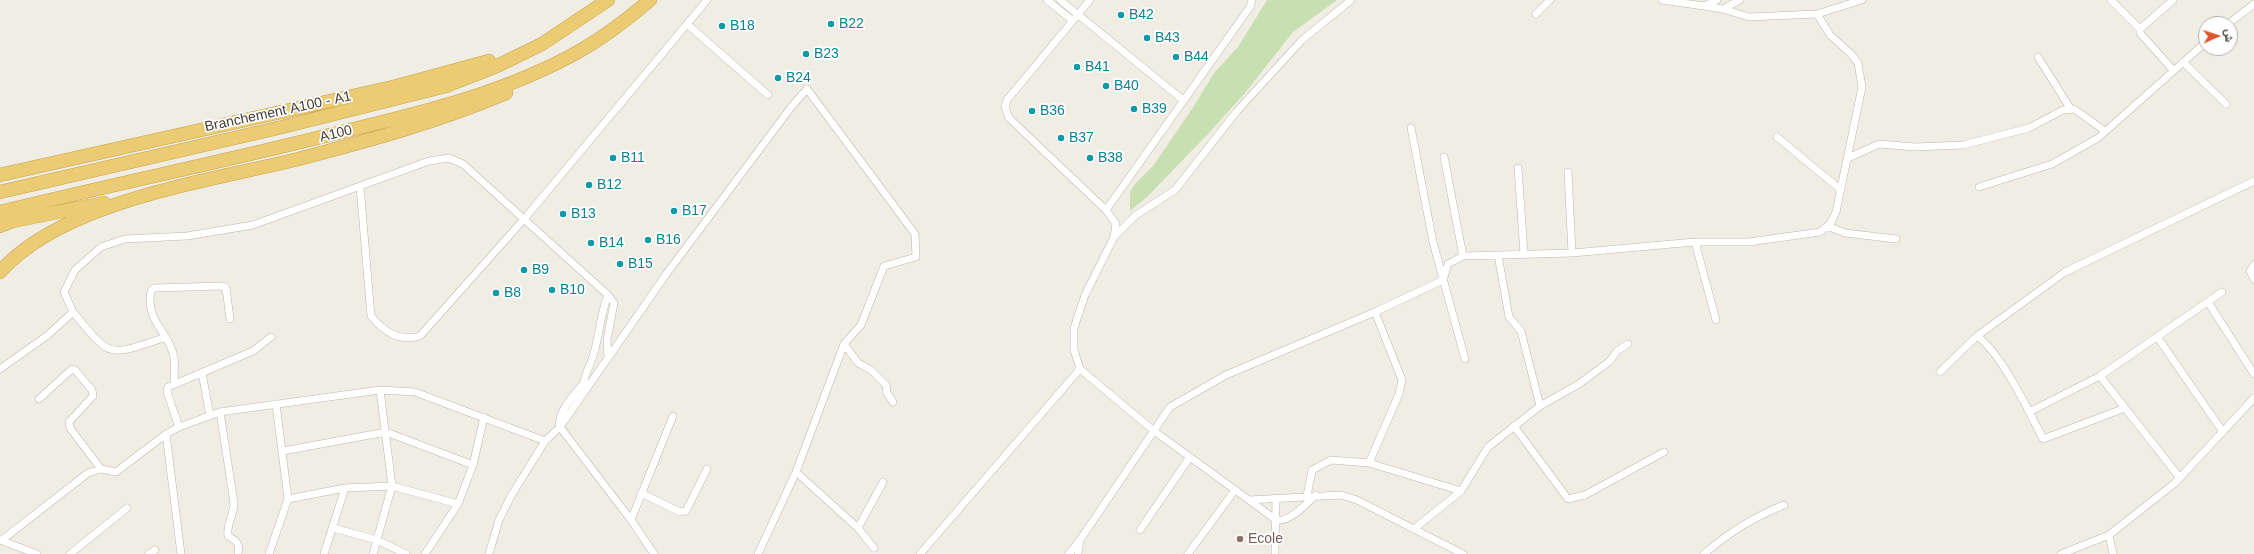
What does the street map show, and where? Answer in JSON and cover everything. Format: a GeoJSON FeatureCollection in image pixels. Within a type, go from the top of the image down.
{"type":"FeatureCollection","features":[{"type":"Feature","properties":{"kind":"highway","name":"A100"},"geometry":{"type":"LineString","coordinates":[[0,192],[285,126],[446,86],[497,66],[542,44],[608,0]]}},
{"type":"Feature","properties":{"kind":"highway","name":"A100"},"geometry":{"type":"LineString","coordinates":[[0,212],[187,170],[418,113],[518,80],[583,49],[617,27],[650,0]]}},
{"type":"Feature","properties":{"kind":"highway","name":"Branchement A100 - A1"},"geometry":{"type":"LineString","coordinates":[[4,173],[393,87],[446,74],[542,44]]}},
{"type":"Feature","properties":{"kind":"highway"},"geometry":{"type":"LineString","coordinates":[[0,226],[44,215],[140,197],[309,156],[444,118],[517,88],[583,49]]}},
{"type":"Feature","properties":{"kind":"highway"},"geometry":{"type":"LineString","coordinates":[[0,272],[24,250],[54,232],[102,209],[140,197]]}},
{"type":"Feature","properties":{"kind":"street"},"geometry":{"type":"LineString","coordinates":[[360,186],[371,316],[382,329],[401,338],[414,338],[424,333],[525,218],[707,0]]}},
{"type":"Feature","properties":{"kind":"street"},"geometry":{"type":"LineString","coordinates":[[1047,0],[1072,20]]}},
{"type":"Feature","properties":{"kind":"street"},"geometry":{"type":"LineString","coordinates":[[1060,0],[1183,100]]}},
{"type":"Feature","properties":{"kind":"street"},"geometry":{"type":"LineString","coordinates":[[1090,0],[1007,100],[1005,107],[1009,118],[1106,210],[1116,224],[1114,237],[1085,295],[1074,328],[1074,350],[1080,368],[1154,431],[1276,520],[1286,519],[1316,495]]}},
{"type":"Feature","properties":{"kind":"street"},"geometry":{"type":"LineString","coordinates":[[1106,210],[1250,7],[1252,0]]}},
{"type":"Feature","properties":{"kind":"street"},"geometry":{"type":"LineString","coordinates":[[1114,237],[1136,215],[1175,190],[1237,111],[1302,40],[1351,0]]}},
{"type":"Feature","properties":{"kind":"street"},"geometry":{"type":"LineString","coordinates":[[1536,14],[1550,0]]}},
{"type":"Feature","properties":{"kind":"street"},"geometry":{"type":"LineString","coordinates":[[1662,0],[1723,9],[1749,17],[1817,14],[1862,0]]}},
{"type":"Feature","properties":{"kind":"street"},"geometry":{"type":"LineString","coordinates":[[1704,6],[1717,0]]}},
{"type":"Feature","properties":{"kind":"street"},"geometry":{"type":"LineString","coordinates":[[1723,9],[1740,0]]}},
{"type":"Feature","properties":{"kind":"street"},"geometry":{"type":"LineString","coordinates":[[2111,0],[2140,29],[2141,36],[2173,70]]}},
{"type":"Feature","properties":{"kind":"street"},"geometry":{"type":"LineString","coordinates":[[2140,29],[2173,0]]}},
{"type":"Feature","properties":{"kind":"street"},"geometry":{"type":"LineString","coordinates":[[2238,16],[2254,4]]}},
{"type":"Feature","properties":{"kind":"street"},"geometry":{"type":"LineString","coordinates":[[1069,554],[1170,407],[1226,375],[1375,312],[1443,280],[1448,264],[1463,256],[1572,254],[1695,242],[1749,242],[1820,232],[1827,226],[1836,212],[1862,87],[1861,72],[1858,63],[1850,53],[1830,35],[1817,14]]}},
{"type":"Feature","properties":{"kind":"street"},"geometry":{"type":"LineString","coordinates":[[687,24],[768,95]]}},
{"type":"Feature","properties":{"kind":"street"},"geometry":{"type":"LineString","coordinates":[[1979,187],[2052,164],[2098,138],[2198,49]]}},
{"type":"Feature","properties":{"kind":"street"},"geometry":{"type":"LineString","coordinates":[[2038,57],[2070,108]]}},
{"type":"Feature","properties":{"kind":"street"},"geometry":{"type":"LineString","coordinates":[[2183,62],[2226,104]]}},
{"type":"Feature","properties":{"kind":"street"},"geometry":{"type":"LineString","coordinates":[[489,554],[499,520],[545,441],[560,427],[667,273],[792,106],[807,89],[915,234],[916,257],[884,266],[860,325],[844,344],[796,472],[758,554]]}},
{"type":"Feature","properties":{"kind":"street"},"geometry":{"type":"LineString","coordinates":[[1848,158],[1879,144],[1915,147],[1964,145],[2029,128],[2063,110],[2070,108],[2074,109],[2105,131]]}},
{"type":"Feature","properties":{"kind":"street"},"geometry":{"type":"LineString","coordinates":[[1411,128],[1433,242],[1465,359]]}},
{"type":"Feature","properties":{"kind":"street"},"geometry":{"type":"LineString","coordinates":[[1777,137],[1841,190]]}},
{"type":"Feature","properties":{"kind":"street"},"geometry":{"type":"LineString","coordinates":[[1444,157],[1463,256]]}},
{"type":"Feature","properties":{"kind":"street"},"geometry":{"type":"LineString","coordinates":[[166,338],[131,349],[114,352],[104,348],[73,312],[64,292],[75,270],[101,247],[126,239],[187,236],[253,225],[429,161],[449,158],[463,164],[525,218],[608,295],[614,303],[607,340],[608,358]]}},
{"type":"Feature","properties":{"kind":"street"},"geometry":{"type":"LineString","coordinates":[[1518,168],[1524,254]]}},
{"type":"Feature","properties":{"kind":"street"},"geometry":{"type":"LineString","coordinates":[[1568,172],[1572,254]]}},
{"type":"Feature","properties":{"kind":"street"},"geometry":{"type":"LineString","coordinates":[[1940,372],[1977,336],[2065,272],[2254,181]]}},
{"type":"Feature","properties":{"kind":"street"},"geometry":{"type":"LineString","coordinates":[[1827,226],[1845,233],[1896,239]]}},
{"type":"Feature","properties":{"kind":"street"},"geometry":{"type":"LineString","coordinates":[[1695,242],[1716,320]]}},
{"type":"Feature","properties":{"kind":"street"},"geometry":{"type":"LineString","coordinates":[[1498,255],[1509,317],[1521,331],[1540,406]]}},
{"type":"Feature","properties":{"kind":"street"},"geometry":{"type":"LineString","coordinates":[[2254,265],[2250,271],[2254,278]]}},
{"type":"Feature","properties":{"kind":"street"},"geometry":{"type":"LineString","coordinates":[[174,383],[174,357],[166,338],[151,314],[149,298],[151,291],[154,288],[222,286],[226,288],[230,319]]}},
{"type":"Feature","properties":{"kind":"street"},"geometry":{"type":"LineString","coordinates":[[2029,412],[2100,376],[2158,338],[2222,292]]}},
{"type":"Feature","properties":{"kind":"street"},"geometry":{"type":"LineString","coordinates":[[608,295],[601,311],[601,322],[593,357],[583,384],[565,406],[559,423],[560,427],[631,520],[654,554]]}},
{"type":"Feature","properties":{"kind":"street"},"geometry":{"type":"LineString","coordinates":[[2208,302],[2254,374]]}},
{"type":"Feature","properties":{"kind":"street"},"geometry":{"type":"LineString","coordinates":[[0,369],[48,335],[73,312]]}},
{"type":"Feature","properties":{"kind":"street"},"geometry":{"type":"LineString","coordinates":[[1369,463],[1399,394],[1402,380],[1375,312]]}},
{"type":"Feature","properties":{"kind":"street"},"geometry":{"type":"LineString","coordinates":[[1977,336],[1988,344],[2029,412],[2043,439],[2125,408]]}},
{"type":"Feature","properties":{"kind":"street"},"geometry":{"type":"LineString","coordinates":[[178,426],[167,392],[168,387],[174,383],[202,373],[252,351],[270,337]]}},
{"type":"Feature","properties":{"kind":"street"},"geometry":{"type":"LineString","coordinates":[[2158,338],[2223,432]]}},
{"type":"Feature","properties":{"kind":"street"},"geometry":{"type":"LineString","coordinates":[[844,344],[858,363],[871,370],[886,385],[887,393],[893,402]]}},
{"type":"Feature","properties":{"kind":"street"},"geometry":{"type":"LineString","coordinates":[[1414,529],[1461,491],[1488,447],[1540,406],[1579,384],[1610,361],[1617,351],[1628,344]]}},
{"type":"Feature","properties":{"kind":"street"},"geometry":{"type":"LineString","coordinates":[[920,554],[1080,368]]}},
{"type":"Feature","properties":{"kind":"street"},"geometry":{"type":"LineString","coordinates":[[39,399],[72,369],[75,370],[92,390],[93,396],[69,422],[70,428],[101,469]]}},
{"type":"Feature","properties":{"kind":"street"},"geometry":{"type":"LineString","coordinates":[[202,373],[210,416]]}},
{"type":"Feature","properties":{"kind":"street"},"geometry":{"type":"LineString","coordinates":[[2100,376],[2180,478]]}},
{"type":"Feature","properties":{"kind":"street"},"geometry":{"type":"LineString","coordinates":[[583,384],[585,393]]}},
{"type":"Feature","properties":{"kind":"street"},"geometry":{"type":"LineString","coordinates":[[34,554],[1,540],[88,472],[101,469],[116,472],[178,426],[220,412],[380,390],[415,392],[545,441]]}},
{"type":"Feature","properties":{"kind":"street"},"geometry":{"type":"LineString","coordinates":[[373,554],[392,486],[380,390]]}},
{"type":"Feature","properties":{"kind":"street"},"geometry":{"type":"LineString","coordinates":[[2060,554],[2109,535],[2180,478],[2254,398]]}},
{"type":"Feature","properties":{"kind":"street"},"geometry":{"type":"LineString","coordinates":[[269,554],[288,499],[276,404]]}},
{"type":"Feature","properties":{"kind":"street"},"geometry":{"type":"LineString","coordinates":[[220,412],[234,503],[234,513],[228,536],[239,544],[238,554]]}},
{"type":"Feature","properties":{"kind":"street"},"geometry":{"type":"LineString","coordinates":[[631,520],[673,416]]}},
{"type":"Feature","properties":{"kind":"street"},"geometry":{"type":"LineString","coordinates":[[425,554],[458,504],[473,465],[484,417]]}},
{"type":"Feature","properties":{"kind":"street"},"geometry":{"type":"LineString","coordinates":[[1514,426],[1568,499],[1585,495],[1664,452]]}},
{"type":"Feature","properties":{"kind":"street"},"geometry":{"type":"LineString","coordinates":[[283,451],[386,432],[473,465]]}},
{"type":"Feature","properties":{"kind":"street"},"geometry":{"type":"LineString","coordinates":[[166,434],[181,554]]}},
{"type":"Feature","properties":{"kind":"street"},"geometry":{"type":"LineString","coordinates":[[1140,530],[1190,458]]}},
{"type":"Feature","properties":{"kind":"street"},"geometry":{"type":"LineString","coordinates":[[1307,496],[1312,470],[1331,460],[1369,463],[1461,491]]}},
{"type":"Feature","properties":{"kind":"street"},"geometry":{"type":"LineString","coordinates":[[641,493],[680,512],[686,511],[707,469]]}},
{"type":"Feature","properties":{"kind":"street"},"geometry":{"type":"LineString","coordinates":[[796,472],[858,528],[874,548]]}},
{"type":"Feature","properties":{"kind":"street"},"geometry":{"type":"LineString","coordinates":[[858,528],[884,482]]}},
{"type":"Feature","properties":{"kind":"street"},"geometry":{"type":"LineString","coordinates":[[288,499],[345,488],[392,486],[458,504]]}},
{"type":"Feature","properties":{"kind":"street"},"geometry":{"type":"LineString","coordinates":[[324,554],[345,488]]}},
{"type":"Feature","properties":{"kind":"street"},"geometry":{"type":"LineString","coordinates":[[1188,554],[1235,490]]}},
{"type":"Feature","properties":{"kind":"street"},"geometry":{"type":"LineString","coordinates":[[1249,500],[1316,495],[1341,495],[1357,500],[1463,554]]}},
{"type":"Feature","properties":{"kind":"street"},"geometry":{"type":"LineString","coordinates":[[1275,554],[1276,498]]}},
{"type":"Feature","properties":{"kind":"street"},"geometry":{"type":"LineString","coordinates":[[1704,554],[1718,542],[1771,510],[1784,505]]}},
{"type":"Feature","properties":{"kind":"street"},"geometry":{"type":"LineString","coordinates":[[70,554],[127,508]]}},
{"type":"Feature","properties":{"kind":"street"},"geometry":{"type":"LineString","coordinates":[[333,528],[377,540],[406,554]]}},
{"type":"Feature","properties":{"kind":"street"},"geometry":{"type":"LineString","coordinates":[[2109,535],[2113,554]]}},
{"type":"Feature","properties":{"kind":"street"},"geometry":{"type":"LineString","coordinates":[[1078,554],[1080,540]]}},
{"type":"Feature","properties":{"kind":"green space"},"geometry":{"type":"Polygon","coordinates":[[[1267,0],[1337,0],[1293,32],[1245,93],[1208,134],[1148,196],[1130,211],[1130,192],[1135,184],[1153,166],[1192,109],[1214,73],[1238,47],[1267,0]]]}},
{"type":"Feature","properties":{"kind":"place","name":"B42"},"geometry":{"type":"Point","coordinates":[1121,15]}},
{"type":"Feature","properties":{"kind":"place","name":"B22"},"geometry":{"type":"Point","coordinates":[831,24]}},
{"type":"Feature","properties":{"kind":"place","name":"B18"},"geometry":{"type":"Point","coordinates":[722,26]}},
{"type":"Feature","properties":{"kind":"place","name":"B43"},"geometry":{"type":"Point","coordinates":[1147,38]}},
{"type":"Feature","properties":{"kind":"place","name":"B23"},"geometry":{"type":"Point","coordinates":[806,54]}},
{"type":"Feature","properties":{"kind":"place","name":"B44"},"geometry":{"type":"Point","coordinates":[1176,57]}},
{"type":"Feature","properties":{"kind":"place","name":"B41"},"geometry":{"type":"Point","coordinates":[1077,67]}},
{"type":"Feature","properties":{"kind":"place","name":"B24"},"geometry":{"type":"Point","coordinates":[778,78]}},
{"type":"Feature","properties":{"kind":"place","name":"B40"},"geometry":{"type":"Point","coordinates":[1106,86]}},
{"type":"Feature","properties":{"kind":"place","name":"B39"},"geometry":{"type":"Point","coordinates":[1134,109]}},
{"type":"Feature","properties":{"kind":"place","name":"B36"},"geometry":{"type":"Point","coordinates":[1032,111]}},
{"type":"Feature","properties":{"kind":"place","name":"B37"},"geometry":{"type":"Point","coordinates":[1061,138]}},
{"type":"Feature","properties":{"kind":"place","name":"B11"},"geometry":{"type":"Point","coordinates":[613,158]}},
{"type":"Feature","properties":{"kind":"place","name":"B38"},"geometry":{"type":"Point","coordinates":[1090,158]}},
{"type":"Feature","properties":{"kind":"place","name":"B12"},"geometry":{"type":"Point","coordinates":[589,185]}},
{"type":"Feature","properties":{"kind":"place","name":"B17"},"geometry":{"type":"Point","coordinates":[674,211]}},
{"type":"Feature","properties":{"kind":"place","name":"B13"},"geometry":{"type":"Point","coordinates":[563,214]}},
{"type":"Feature","properties":{"kind":"place","name":"B16"},"geometry":{"type":"Point","coordinates":[648,240]}},
{"type":"Feature","properties":{"kind":"place","name":"B14"},"geometry":{"type":"Point","coordinates":[591,243]}},
{"type":"Feature","properties":{"kind":"place","name":"B15"},"geometry":{"type":"Point","coordinates":[620,264]}},
{"type":"Feature","properties":{"kind":"place","name":"B9"},"geometry":{"type":"Point","coordinates":[524,270]}},
{"type":"Feature","properties":{"kind":"place","name":"B10"},"geometry":{"type":"Point","coordinates":[552,290]}},
{"type":"Feature","properties":{"kind":"place","name":"B8"},"geometry":{"type":"Point","coordinates":[496,293]}},
{"type":"Feature","properties":{"kind":"place","name":"Ecole"},"geometry":{"type":"Point","coordinates":[1240,539]}}]}
